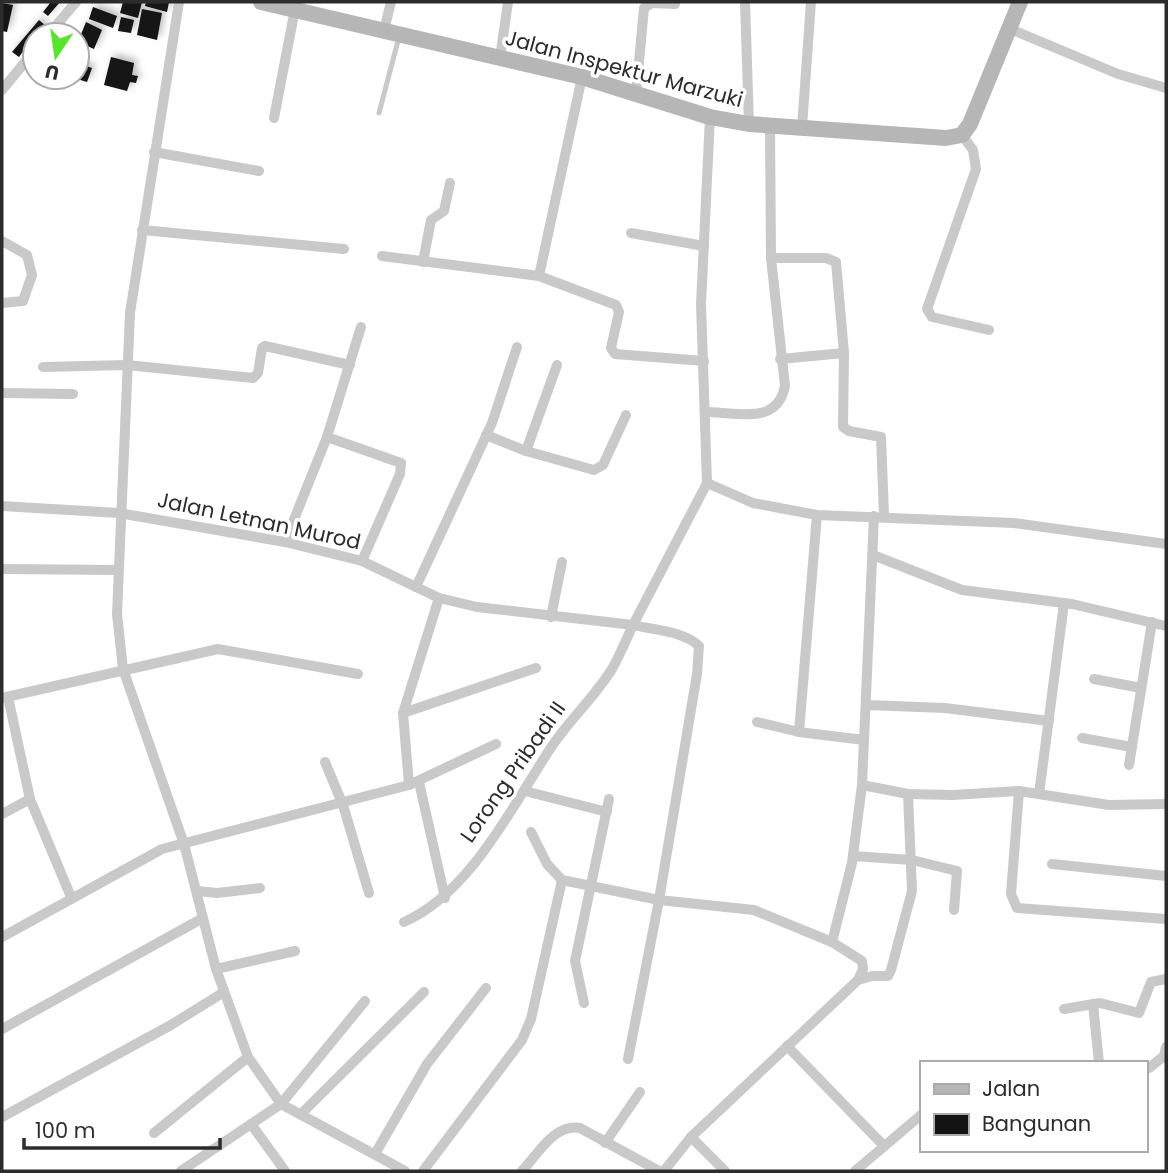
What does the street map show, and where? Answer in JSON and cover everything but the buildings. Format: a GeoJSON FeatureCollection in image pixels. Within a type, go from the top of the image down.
{"type":"FeatureCollection","features":[{"type":"Feature","properties":{"kind":"street"},"geometry":{"type":"LineString","coordinates":[[60,21],[76,2]]}},
{"type":"Feature","properties":{"kind":"street"},"geometry":{"type":"LineString","coordinates":[[179,2],[130,313],[119,513],[117,614],[123,669],[184,844],[216,969],[248,1057],[281,1104],[405,1171]]}},
{"type":"Feature","properties":{"kind":"street","name":"Jalan Inspektur Marzuki"},"geometry":{"type":"LineString","coordinates":[[261,2],[582,76],[710,117],[749,124],[946,138],[962,135]]}},
{"type":"Feature","properties":{"kind":"street"},"geometry":{"type":"LineString","coordinates":[[391,2],[392,32]]}},
{"type":"Feature","properties":{"kind":"street"},"geometry":{"type":"LineString","coordinates":[[500,58],[508,2]]}},
{"type":"Feature","properties":{"kind":"street"},"geometry":{"type":"LineString","coordinates":[[745,2],[749,124]]}},
{"type":"Feature","properties":{"kind":"street"},"geometry":{"type":"LineString","coordinates":[[802,127],[811,2]]}},
{"type":"Feature","properties":{"kind":"street"},"geometry":{"type":"LineString","coordinates":[[989,330],[932,317],[927,309],[976,169],[973,150],[962,135],[970,124],[1020,2]]}},
{"type":"Feature","properties":{"kind":"street"},"geometry":{"type":"LineString","coordinates":[[636,94],[644,8],[652,3],[675,5]]}},
{"type":"Feature","properties":{"kind":"street"},"geometry":{"type":"LineString","coordinates":[[274,118],[295,9]]}},
{"type":"Feature","properties":{"kind":"street"},"geometry":{"type":"LineString","coordinates":[[1008,28],[1118,74],[1166,88]]}},
{"type":"Feature","properties":{"kind":"street"},"geometry":{"type":"LineString","coordinates":[[2,90],[21,67]]}},
{"type":"Feature","properties":{"kind":"street"},"geometry":{"type":"LineString","coordinates":[[539,276],[582,76]]}},
{"type":"Feature","properties":{"kind":"street"},"geometry":{"type":"LineString","coordinates":[[632,625],[707,483],[701,304],[710,117]]}},
{"type":"Feature","properties":{"kind":"street"},"geometry":{"type":"LineString","coordinates":[[705,412],[768,413],[779,406],[785,386],[771,258],[770,125]]}},
{"type":"Feature","properties":{"kind":"street"},"geometry":{"type":"LineString","coordinates":[[154,152],[259,171]]}},
{"type":"Feature","properties":{"kind":"street"},"geometry":{"type":"LineString","coordinates":[[423,262],[431,220],[444,211],[450,183]]}},
{"type":"Feature","properties":{"kind":"street"},"geometry":{"type":"LineString","coordinates":[[142,230],[344,249]]}},
{"type":"Feature","properties":{"kind":"street"},"geometry":{"type":"LineString","coordinates":[[631,233],[704,246]]}},
{"type":"Feature","properties":{"kind":"street"},"geometry":{"type":"LineString","coordinates":[[2,241],[27,255],[32,275],[23,301],[2,303]]}},
{"type":"Feature","properties":{"kind":"street"},"geometry":{"type":"LineString","coordinates":[[382,256],[539,276],[617,305],[619,312],[611,348],[615,354],[704,361]]}},
{"type":"Feature","properties":{"kind":"street"},"geometry":{"type":"LineString","coordinates":[[771,258],[826,258],[836,262],[844,353],[844,429],[881,437],[879,516],[873,555],[862,786],[853,856],[832,942]]}},
{"type":"Feature","properties":{"kind":"street"},"geometry":{"type":"LineString","coordinates":[[285,542],[327,438],[361,327]]}},
{"type":"Feature","properties":{"kind":"street"},"geometry":{"type":"LineString","coordinates":[[43,367],[127,365],[253,378],[257,373],[261,348],[265,346],[350,365]]}},
{"type":"Feature","properties":{"kind":"street"},"geometry":{"type":"LineString","coordinates":[[416,587],[486,435],[517,347]]}},
{"type":"Feature","properties":{"kind":"street"},"geometry":{"type":"LineString","coordinates":[[780,359],[844,353]]}},
{"type":"Feature","properties":{"kind":"street"},"geometry":{"type":"LineString","coordinates":[[526,451],[558,365]]}},
{"type":"Feature","properties":{"kind":"street"},"geometry":{"type":"LineString","coordinates":[[2,393],[73,394]]}},
{"type":"Feature","properties":{"kind":"street"},"geometry":{"type":"LineString","coordinates":[[486,435],[585,470],[599,469],[626,415]]}},
{"type":"Feature","properties":{"kind":"street"},"geometry":{"type":"LineString","coordinates":[[327,438],[401,463],[400,474],[362,561]]}},
{"type":"Feature","properties":{"kind":"street"},"geometry":{"type":"LineString","coordinates":[[707,483],[753,503],[817,515],[1014,523],[1166,544]]}},
{"type":"Feature","properties":{"kind":"street","name":"Jalan Letnan Murod"},"geometry":{"type":"LineString","coordinates":[[2,506],[119,513],[285,542],[362,561],[439,598],[551,617],[632,625],[686,637],[699,646],[697,674],[659,900]]}},
{"type":"Feature","properties":{"kind":"street"},"geometry":{"type":"LineString","coordinates":[[799,732],[817,515]]}},
{"type":"Feature","properties":{"kind":"street"},"geometry":{"type":"LineString","coordinates":[[873,555],[962,590],[1064,603],[1166,626]]}},
{"type":"Feature","properties":{"kind":"street"},"geometry":{"type":"LineString","coordinates":[[551,617],[562,562]]}},
{"type":"Feature","properties":{"kind":"street"},"geometry":{"type":"LineString","coordinates":[[2,569],[118,570]]}},
{"type":"Feature","properties":{"kind":"street"},"geometry":{"type":"LineString","coordinates":[[439,598],[403,713],[414,784],[444,898]]}},
{"type":"Feature","properties":{"kind":"street"},"geometry":{"type":"LineString","coordinates":[[1039,794],[1064,603]]}},
{"type":"Feature","properties":{"kind":"street"},"geometry":{"type":"LineString","coordinates":[[1129,765],[1152,622]]}},
{"type":"Feature","properties":{"kind":"street","name":"Lorong Pribadi II"},"geometry":{"type":"LineString","coordinates":[[404,922],[423,914],[444,898],[525,790],[551,747],[611,670],[632,625]]}},
{"type":"Feature","properties":{"kind":"street"},"geometry":{"type":"LineString","coordinates":[[71,897],[30,799],[5,698],[218,649],[358,674]]}},
{"type":"Feature","properties":{"kind":"street"},"geometry":{"type":"LineString","coordinates":[[403,713],[536,668]]}},
{"type":"Feature","properties":{"kind":"street"},"geometry":{"type":"LineString","coordinates":[[1094,679],[1142,688]]}},
{"type":"Feature","properties":{"kind":"street"},"geometry":{"type":"LineString","coordinates":[[866,705],[944,708],[1049,721]]}},
{"type":"Feature","properties":{"kind":"street"},"geometry":{"type":"LineString","coordinates":[[757,722],[799,732],[864,740]]}},
{"type":"Feature","properties":{"kind":"street"},"geometry":{"type":"LineString","coordinates":[[1082,738],[1132,747]]}},
{"type":"Feature","properties":{"kind":"street"},"geometry":{"type":"LineString","coordinates":[[2,937],[162,849],[343,805],[414,784],[496,744]]}},
{"type":"Feature","properties":{"kind":"street"},"geometry":{"type":"LineString","coordinates":[[325,762],[343,805],[369,893]]}},
{"type":"Feature","properties":{"kind":"street"},"geometry":{"type":"LineString","coordinates":[[862,786],[908,794],[953,795],[1018,791],[1109,805],[1166,804]]}},
{"type":"Feature","properties":{"kind":"street"},"geometry":{"type":"LineString","coordinates":[[525,790],[607,812]]}},
{"type":"Feature","properties":{"kind":"street"},"geometry":{"type":"LineString","coordinates":[[1018,791],[1010,894],[1017,908],[1166,919]]}},
{"type":"Feature","properties":{"kind":"street"},"geometry":{"type":"LineString","coordinates":[[858,980],[872,976],[888,976],[891,970],[912,891],[908,794]]}},
{"type":"Feature","properties":{"kind":"street"},"geometry":{"type":"LineString","coordinates":[[2,814],[30,799]]}},
{"type":"Feature","properties":{"kind":"street"},"geometry":{"type":"LineString","coordinates":[[584,1003],[575,961],[609,799]]}},
{"type":"Feature","properties":{"kind":"street"},"geometry":{"type":"LineString","coordinates":[[522,1171],[560,1129],[569,1126],[580,1128],[661,1171],[691,1137],[858,980],[863,969],[862,961],[832,942],[754,910],[659,900],[562,880],[547,864],[531,832]]}},
{"type":"Feature","properties":{"kind":"street"},"geometry":{"type":"LineString","coordinates":[[853,856],[912,860],[957,871],[954,910]]}},
{"type":"Feature","properties":{"kind":"street"},"geometry":{"type":"LineString","coordinates":[[1052,864],[1166,876]]}},
{"type":"Feature","properties":{"kind":"street"},"geometry":{"type":"LineString","coordinates":[[423,1171],[522,1040],[531,1019],[562,880]]}},
{"type":"Feature","properties":{"kind":"street"},"geometry":{"type":"LineString","coordinates":[[197,891],[217,893],[260,888]]}},
{"type":"Feature","properties":{"kind":"street"},"geometry":{"type":"LineString","coordinates":[[628,1059],[659,900]]}},
{"type":"Feature","properties":{"kind":"street"},"geometry":{"type":"LineString","coordinates":[[2,1029],[203,918]]}},
{"type":"Feature","properties":{"kind":"street"},"geometry":{"type":"LineString","coordinates":[[216,969],[295,951]]}},
{"type":"Feature","properties":{"kind":"street"},"geometry":{"type":"LineString","coordinates":[[1064,1009],[1093,1004],[1139,1013],[1151,982],[1166,979]]}},
{"type":"Feature","properties":{"kind":"street"},"geometry":{"type":"LineString","coordinates":[[375,1154],[427,1064],[486,988]]}},
{"type":"Feature","properties":{"kind":"street"},"geometry":{"type":"LineString","coordinates":[[2,1117],[171,1025],[224,992]]}},
{"type":"Feature","properties":{"kind":"street"},"geometry":{"type":"LineString","coordinates":[[302,1113],[424,992]]}},
{"type":"Feature","properties":{"kind":"street"},"geometry":{"type":"LineString","coordinates":[[181,1171],[281,1104],[365,1000]]}},
{"type":"Feature","properties":{"kind":"street"},"geometry":{"type":"LineString","coordinates":[[1093,1004],[1099,1061]]}},
{"type":"Feature","properties":{"kind":"street"},"geometry":{"type":"LineString","coordinates":[[788,1045],[884,1146]]}},
{"type":"Feature","properties":{"kind":"street"},"geometry":{"type":"LineString","coordinates":[[1149,1068],[1164,1056],[1166,1047]]}},
{"type":"Feature","properties":{"kind":"street"},"geometry":{"type":"LineString","coordinates":[[154,1133],[248,1057]]}},
{"type":"Feature","properties":{"kind":"street"},"geometry":{"type":"LineString","coordinates":[[605,1143],[640,1092]]}},
{"type":"Feature","properties":{"kind":"street"},"geometry":{"type":"LineString","coordinates":[[855,1171],[920,1116]]}},
{"type":"Feature","properties":{"kind":"street"},"geometry":{"type":"LineString","coordinates":[[251,1124],[285,1171]]}},
{"type":"Feature","properties":{"kind":"street"},"geometry":{"type":"LineString","coordinates":[[691,1137],[725,1171]]}},
{"type":"Feature","properties":{"kind":"lane"},"geometry":{"type":"LineString","coordinates":[[379,113],[392,32]]}}]}
